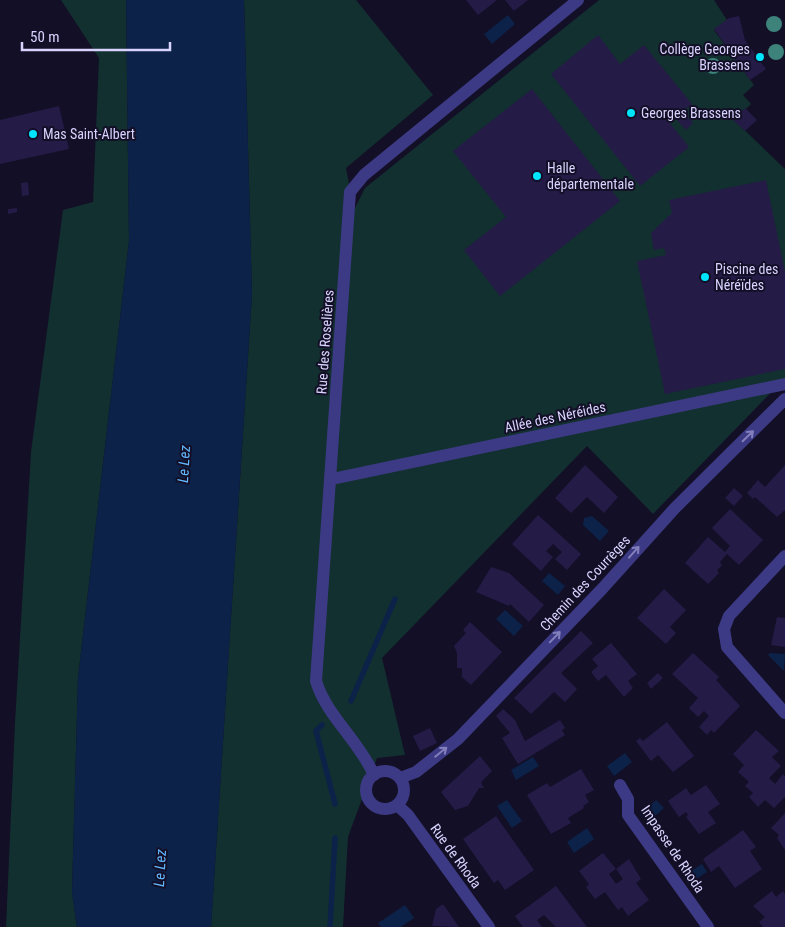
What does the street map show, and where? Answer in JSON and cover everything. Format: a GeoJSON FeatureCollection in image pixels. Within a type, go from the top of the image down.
{"type":"FeatureCollection","features":[{"type":"Feature","properties":{"kind":"street","name":"Rue des Roselières"},"geometry":{"type":"LineString","coordinates":[[374,774],[356,743],[320,694],[316,681],[332,479],[350,192],[364,175],[578,0]]}},
{"type":"Feature","properties":{"kind":"street","name":"Allée des Néréides"},"geometry":{"type":"LineString","coordinates":[[332,479],[785,384]]}},
{"type":"Feature","properties":{"kind":"street","name":"Chemin des Courrèges"},"geometry":{"type":"LineString","coordinates":[[400,778],[416,772],[458,739],[595,596],[675,508],[785,399]]}},
{"type":"Feature","properties":{"kind":"street"},"geometry":{"type":"LineString","coordinates":[[785,556],[729,616],[724,629],[727,647],[785,713]]}},
{"type":"Feature","properties":{"kind":"street"},"geometry":{"type":"LineString","coordinates":[[384,771],[396,774],[400,778],[405,789],[401,801],[397,805],[387,810],[375,807],[367,798],[366,785],[374,774],[384,771]]}},
{"type":"Feature","properties":{"kind":"street","name":"Impasse de Rhoda"},"geometry":{"type":"LineString","coordinates":[[620,785],[628,799],[628,814],[708,927]]}},
{"type":"Feature","properties":{"kind":"street","name":"Rue de Rhoda"},"geometry":{"type":"LineString","coordinates":[[397,805],[408,815],[489,927]]}},
{"type":"Feature","properties":{"kind":"green space"},"geometry":{"type":"Polygon","coordinates":[[[61,0],[126,0],[129,241],[78,678],[72,892],[77,927],[6,927],[15,723],[31,452],[63,210],[93,202],[99,58],[61,0]]]}},
{"type":"Feature","properties":{"kind":"green space"},"geometry":{"type":"Polygon","coordinates":[[[244,0],[356,0],[433,95],[346,168],[354,210],[365,188],[599,0],[714,0],[727,20],[714,30],[754,85],[743,95],[751,104],[734,120],[785,169],[785,378],[653,514],[587,446],[382,658],[405,755],[377,758],[348,837],[343,927],[211,927],[252,294],[244,0]]]}},
{"type":"Feature","properties":{"kind":"water","name":"Le Lez"},"geometry":{"type":"Polygon","coordinates":[[[126,0],[244,0],[252,294],[211,927],[77,927],[72,892],[78,678],[129,241],[126,0]]]}},
{"type":"Feature","properties":{"kind":"water"},"geometry":{"type":"Polygon","coordinates":[[[508,15],[515,24],[492,44],[484,34],[508,15]]]}},
{"type":"Feature","properties":{"kind":"water"},"geometry":{"type":"Polygon","coordinates":[[[592,516],[609,531],[600,541],[583,525],[584,518],[592,516]]]}},
{"type":"Feature","properties":{"kind":"water"},"geometry":{"type":"Polygon","coordinates":[[[549,573],[565,586],[558,595],[542,581],[549,573]]]}},
{"type":"Feature","properties":{"kind":"water"},"geometry":{"type":"Polygon","coordinates":[[[505,610],[523,626],[514,636],[496,619],[505,610]]]}},
{"type":"Feature","properties":{"kind":"water"},"geometry":{"type":"Polygon","coordinates":[[[770,653],[785,654],[784,671],[768,655],[770,653]]]}},
{"type":"Feature","properties":{"kind":"water"},"geometry":{"type":"Polygon","coordinates":[[[625,753],[632,762],[614,776],[607,766],[625,753]]]}},
{"type":"Feature","properties":{"kind":"water"},"geometry":{"type":"Polygon","coordinates":[[[533,757],[539,766],[516,780],[511,770],[533,757]]]}},
{"type":"Feature","properties":{"kind":"water"},"geometry":{"type":"Polygon","coordinates":[[[507,800],[522,821],[512,828],[497,806],[507,800]]]}},
{"type":"Feature","properties":{"kind":"water"},"geometry":{"type":"Polygon","coordinates":[[[656,800],[664,808],[648,822],[640,814],[656,800]]]}},
{"type":"Feature","properties":{"kind":"water"},"geometry":{"type":"Polygon","coordinates":[[[587,828],[594,839],[574,853],[567,842],[587,828]]]}},
{"type":"Feature","properties":{"kind":"water"},"geometry":{"type":"Polygon","coordinates":[[[702,864],[707,872],[689,884],[683,876],[702,864]]]}},
{"type":"Feature","properties":{"kind":"water"},"geometry":{"type":"Polygon","coordinates":[[[405,905],[414,918],[401,927],[381,927],[378,923],[405,905]]]}},
{"type":"Feature","properties":{"kind":"building"},"geometry":{"type":"Polygon","coordinates":[[[466,0],[497,0],[478,15],[466,0]]]}},
{"type":"Feature","properties":{"kind":"building"},"geometry":{"type":"Polygon","coordinates":[[[505,0],[528,0],[514,11],[505,0]]]}},
{"type":"Feature","properties":{"kind":"building"},"geometry":{"type":"Polygon","coordinates":[[[739,16],[745,40],[766,69],[750,80],[714,29],[729,18],[739,16]]]}},
{"type":"Feature","properties":{"kind":"building","name":"Georges Brassens"},"geometry":{"type":"Polygon","coordinates":[[[598,35],[620,64],[644,45],[692,104],[669,122],[689,147],[640,186],[551,74],[598,35]]]}},
{"type":"Feature","properties":{"kind":"building","name":"Halle départementale"},"geometry":{"type":"Polygon","coordinates":[[[532,89],[620,201],[500,296],[464,250],[506,217],[453,151],[532,89]]]}},
{"type":"Feature","properties":{"kind":"building","name":"Mas Saint-Albert"},"geometry":{"type":"Polygon","coordinates":[[[59,106],[69,149],[0,164],[0,120],[59,106]]]}},
{"type":"Feature","properties":{"kind":"building"},"geometry":{"type":"Polygon","coordinates":[[[745,108],[757,120],[745,131],[733,120],[745,108]]]}},
{"type":"Feature","properties":{"kind":"building"},"geometry":{"type":"Polygon","coordinates":[[[685,114],[693,123],[686,130],[677,120],[685,114]]]}},
{"type":"Feature","properties":{"kind":"building","name":"Piscine des Néréïdes"},"geometry":{"type":"Polygon","coordinates":[[[766,180],[785,272],[785,369],[665,394],[637,261],[666,255],[664,248],[654,250],[651,233],[672,213],[669,200],[766,180]]]}},
{"type":"Feature","properties":{"kind":"building"},"geometry":{"type":"Polygon","coordinates":[[[28,182],[29,195],[22,196],[21,183],[28,182]]]}},
{"type":"Feature","properties":{"kind":"building"},"geometry":{"type":"Polygon","coordinates":[[[17,208],[17,212],[8,214],[8,209],[17,208]]]}},
{"type":"Feature","properties":{"kind":"building"},"geometry":{"type":"Polygon","coordinates":[[[585,465],[618,497],[604,513],[587,497],[571,513],[555,498],[585,465]]]}},
{"type":"Feature","properties":{"kind":"building"},"geometry":{"type":"Polygon","coordinates":[[[785,465],[785,510],[777,517],[755,497],[753,499],[747,493],[758,480],[765,487],[785,465]]]}},
{"type":"Feature","properties":{"kind":"building"},"geometry":{"type":"Polygon","coordinates":[[[734,488],[743,496],[734,506],[725,498],[734,488]]]}},
{"type":"Feature","properties":{"kind":"building"},"geometry":{"type":"Polygon","coordinates":[[[730,509],[763,540],[739,565],[727,554],[720,562],[722,565],[717,570],[719,573],[708,584],[685,563],[708,537],[725,552],[730,546],[712,528],[730,509]]]}},
{"type":"Feature","properties":{"kind":"building"},"geometry":{"type":"Polygon","coordinates":[[[538,515],[581,554],[567,570],[555,559],[562,552],[553,544],[546,551],[553,557],[541,571],[512,544],[538,515]]]}},
{"type":"Feature","properties":{"kind":"building"},"geometry":{"type":"Polygon","coordinates":[[[491,567],[509,573],[544,605],[529,622],[510,604],[509,606],[476,592],[491,567]]]}},
{"type":"Feature","properties":{"kind":"building"},"geometry":{"type":"Polygon","coordinates":[[[664,589],[686,610],[670,627],[676,633],[666,644],[637,618],[664,589]]]}},
{"type":"Feature","properties":{"kind":"building"},"geometry":{"type":"Polygon","coordinates":[[[777,617],[785,618],[785,647],[771,645],[777,617]]]}},
{"type":"Feature","properties":{"kind":"building"},"geometry":{"type":"Polygon","coordinates":[[[470,622],[502,652],[471,685],[462,677],[462,668],[457,668],[457,653],[454,646],[466,633],[463,630],[470,622]]]}},
{"type":"Feature","properties":{"kind":"building"},"geometry":{"type":"Polygon","coordinates":[[[581,631],[593,643],[561,673],[577,689],[565,702],[554,692],[531,714],[514,698],[581,631]]]}},
{"type":"Feature","properties":{"kind":"building"},"geometry":{"type":"Polygon","coordinates":[[[611,643],[637,674],[628,681],[633,688],[624,697],[606,675],[598,681],[591,672],[598,666],[592,659],[611,643]]]}},
{"type":"Feature","properties":{"kind":"building"},"geometry":{"type":"Polygon","coordinates":[[[693,653],[719,677],[716,680],[740,706],[714,733],[711,730],[707,735],[699,727],[709,716],[704,711],[698,717],[689,708],[698,698],[672,674],[693,653]]]}},
{"type":"Feature","properties":{"kind":"building"},"geometry":{"type":"Polygon","coordinates":[[[658,673],[663,678],[651,689],[647,683],[658,673]]]}},
{"type":"Feature","properties":{"kind":"building"},"geometry":{"type":"Polygon","coordinates":[[[503,709],[515,720],[525,741],[560,720],[565,728],[562,730],[565,735],[518,764],[502,738],[510,733],[496,716],[503,709]]]}},
{"type":"Feature","properties":{"kind":"building"},"geometry":{"type":"Polygon","coordinates":[[[667,722],[694,756],[673,772],[658,755],[651,761],[636,741],[640,738],[643,741],[667,722]]]}},
{"type":"Feature","properties":{"kind":"building"},"geometry":{"type":"Polygon","coordinates":[[[430,728],[437,743],[420,751],[413,736],[430,728]]]}},
{"type":"Feature","properties":{"kind":"building"},"geometry":{"type":"Polygon","coordinates":[[[756,730],[779,751],[772,757],[781,766],[769,778],[775,784],[783,774],[785,776],[785,797],[774,808],[765,800],[758,807],[749,797],[753,793],[745,786],[749,782],[738,772],[744,765],[733,754],[756,730]]]}},
{"type":"Feature","properties":{"kind":"building"},"geometry":{"type":"Polygon","coordinates":[[[480,756],[492,771],[481,783],[484,788],[479,788],[468,806],[455,810],[441,792],[480,756]]]}},
{"type":"Feature","properties":{"kind":"building"},"geometry":{"type":"Polygon","coordinates":[[[581,769],[594,790],[585,795],[589,802],[583,806],[584,808],[568,818],[571,823],[551,834],[527,795],[547,783],[550,787],[581,769]]]}},
{"type":"Feature","properties":{"kind":"building"},"geometry":{"type":"Polygon","coordinates":[[[706,785],[720,804],[708,812],[716,823],[699,834],[686,817],[688,815],[686,812],[679,817],[668,801],[686,788],[691,795],[706,785]]]}},
{"type":"Feature","properties":{"kind":"building"},"geometry":{"type":"Polygon","coordinates":[[[785,813],[785,850],[777,838],[779,835],[771,828],[785,813]]]}},
{"type":"Feature","properties":{"kind":"building"},"geometry":{"type":"Polygon","coordinates":[[[496,816],[534,870],[505,890],[498,880],[494,883],[463,839],[496,816]]]}},
{"type":"Feature","properties":{"kind":"building"},"geometry":{"type":"Polygon","coordinates":[[[743,830],[756,847],[750,851],[762,869],[735,888],[719,866],[711,872],[703,859],[743,830]]]}},
{"type":"Feature","properties":{"kind":"building"},"geometry":{"type":"Polygon","coordinates":[[[603,853],[616,869],[629,859],[641,879],[636,883],[649,900],[628,916],[622,907],[618,910],[605,892],[595,899],[586,887],[589,884],[579,871],[603,853]],[[616,869],[609,874],[616,884],[623,879],[616,869]]]}},
{"type":"Feature","properties":{"kind":"building"},"geometry":{"type":"Polygon","coordinates":[[[556,886],[587,927],[556,927],[544,915],[537,920],[542,927],[523,927],[515,916],[556,886]]]}},
{"type":"Feature","properties":{"kind":"building"},"geometry":{"type":"Polygon","coordinates":[[[772,891],[776,897],[783,891],[785,894],[785,927],[763,927],[759,922],[765,917],[753,906],[772,891]]]}},
{"type":"Feature","properties":{"kind":"building"},"geometry":{"type":"Polygon","coordinates":[[[443,904],[459,927],[432,926],[436,909],[443,904]]]}},
{"type":"Feature","properties":{"kind":"waterway"},"geometry":{"type":"LineString","coordinates":[[351,701],[395,599]]}},
{"type":"Feature","properties":{"kind":"waterway"},"geometry":{"type":"LineString","coordinates":[[322,725],[316,731],[335,804]]}},
{"type":"Feature","properties":{"kind":"waterway"},"geometry":{"type":"LineString","coordinates":[[330,927],[335,838]]}},
{"type":"Feature","properties":{"kind":"place","name":"Collège Georges Brassens"},"geometry":{"type":"Point","coordinates":[760,57]}},
{"type":"Feature","properties":{"kind":"place","name":"Georges Brassens"},"geometry":{"type":"Point","coordinates":[631,113]}},
{"type":"Feature","properties":{"kind":"place","name":"Mas Saint-Albert"},"geometry":{"type":"Point","coordinates":[33,134]}},
{"type":"Feature","properties":{"kind":"place","name":"Halle départementale"},"geometry":{"type":"Point","coordinates":[537,176]}},
{"type":"Feature","properties":{"kind":"place","name":"Piscine des Néréïdes"},"geometry":{"type":"Point","coordinates":[705,277]}}]}
